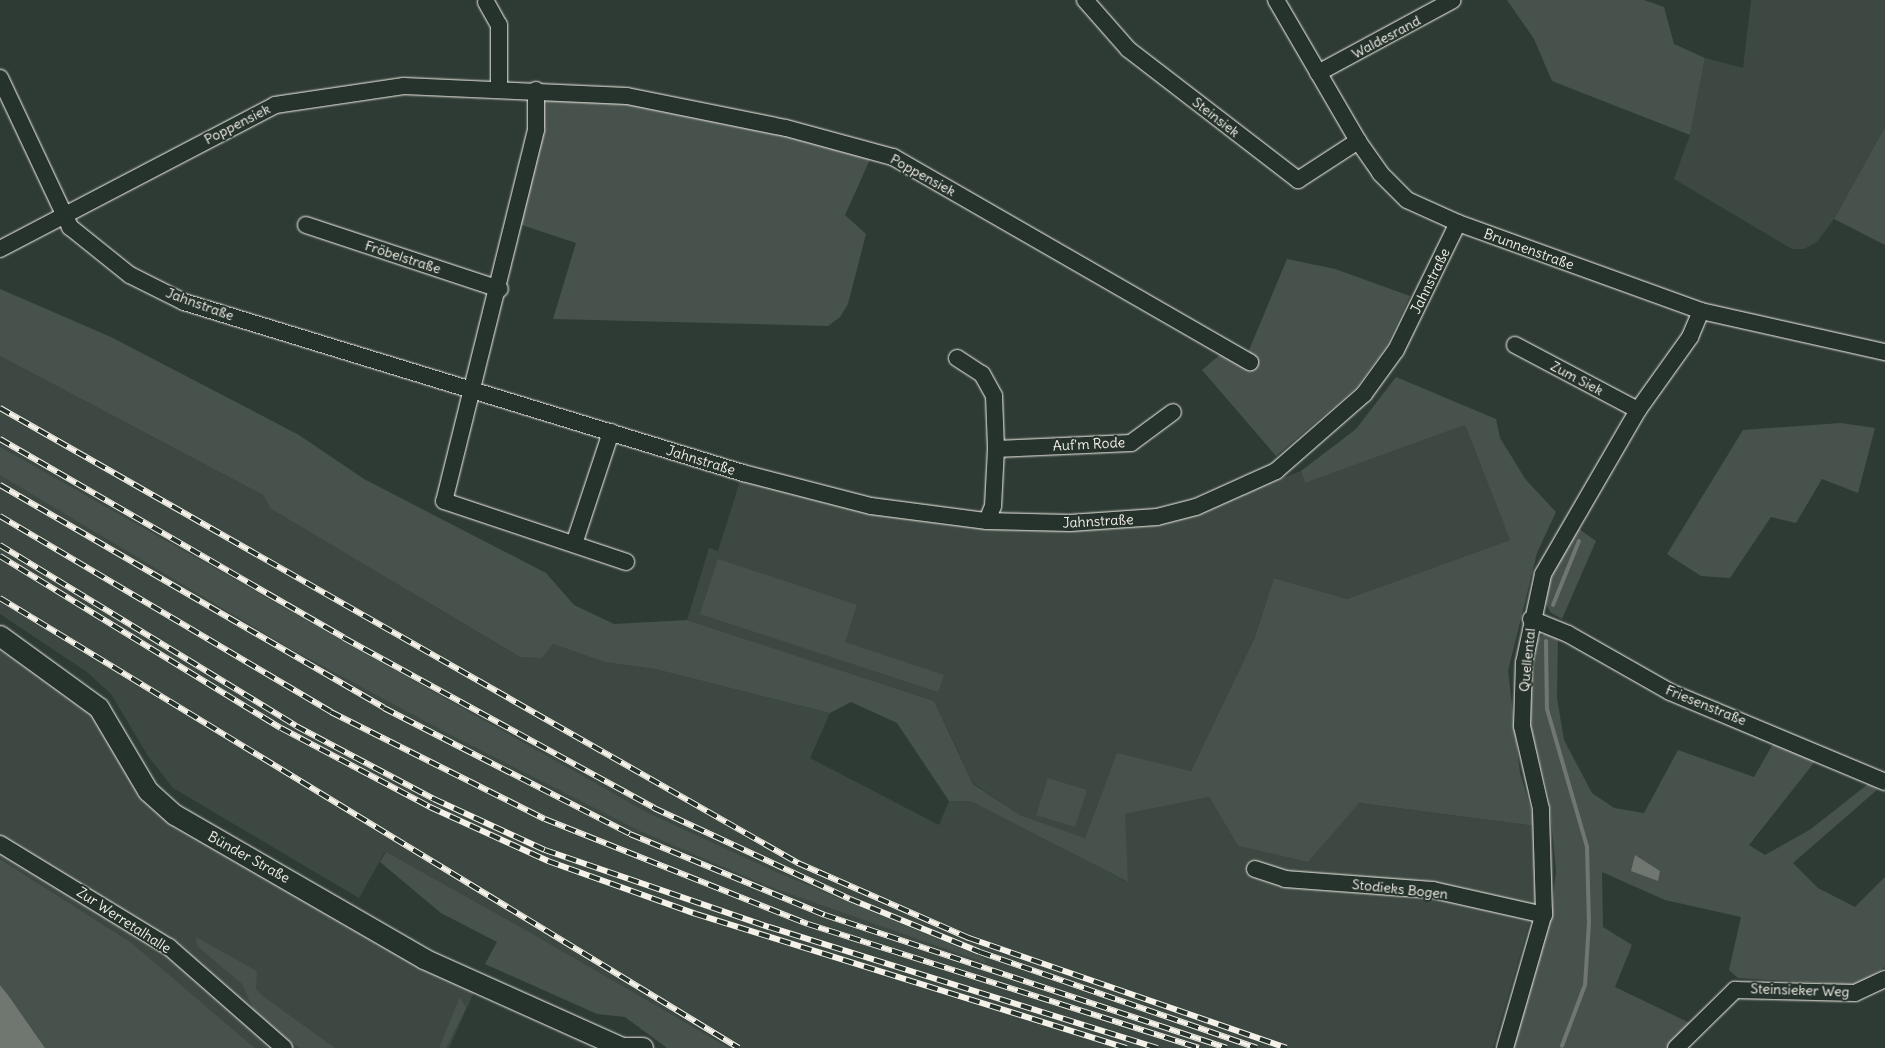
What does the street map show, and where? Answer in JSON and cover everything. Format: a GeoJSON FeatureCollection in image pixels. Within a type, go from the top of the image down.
{"type":"FeatureCollection","features":[{"type":"Feature","properties":{"kind":"main road","name":"Bünder Straße"},"geometry":{"type":"LineString","coordinates":[[2,641],[99,708],[148,791],[175,814],[368,929],[448,971],[550,1014]]}},
{"type":"Feature","properties":{"kind":"main road"},"geometry":{"type":"LineString","coordinates":[[550,1014],[591,1048]]}},
{"type":"Feature","properties":{"kind":"main road"},"geometry":{"type":"LineString","coordinates":[[550,1014],[623,1048],[644,1048]]}},
{"type":"Feature","properties":{"kind":"street","name":"Steinsiek"},"geometry":{"type":"LineString","coordinates":[[1085,0],[1128,49],[1298,180],[1358,141]]}},
{"type":"Feature","properties":{"kind":"street","name":"Brunnenstraße"},"geometry":{"type":"LineString","coordinates":[[1276,0],[1358,141],[1380,173],[1406,200],[1458,224],[1701,310],[1885,352]]}},
{"type":"Feature","properties":{"kind":"street","name":"Waldesrand"},"geometry":{"type":"LineString","coordinates":[[1318,73],[1453,0]]}},
{"type":"Feature","properties":{"kind":"street"},"geometry":{"type":"LineString","coordinates":[[486,2],[499,25],[499,87]]}},
{"type":"Feature","properties":{"kind":"street","name":"Jahnstraße"},"geometry":{"type":"LineString","coordinates":[[0,78],[61,213],[70,227],[114,264],[184,302],[474,388],[743,473],[871,506],[987,522],[1070,523],[1157,517],[1196,507],[1276,471],[1338,421],[1369,386],[1396,350],[1458,224]]}},
{"type":"Feature","properties":{"kind":"street","name":"Poppensiek"},"geometry":{"type":"LineString","coordinates":[[0,248],[61,213],[275,105],[404,86],[499,87],[627,96],[786,128],[893,157],[1250,362]]}},
{"type":"Feature","properties":{"kind":"street"},"geometry":{"type":"LineString","coordinates":[[536,90],[536,130],[500,289],[444,501],[626,562]]}},
{"type":"Feature","properties":{"kind":"street","name":"Fröbelstraße"},"geometry":{"type":"LineString","coordinates":[[306,225],[500,289]]}},
{"type":"Feature","properties":{"kind":"street","name":"Quellental"},"geometry":{"type":"LineString","coordinates":[[1505,1048],[1544,915],[1540,809],[1522,726],[1531,619],[1543,574],[1638,410],[1690,337],[1701,310]]}},
{"type":"Feature","properties":{"kind":"street","name":"Zum Siek"},"geometry":{"type":"LineString","coordinates":[[1515,345],[1638,410]]}},
{"type":"Feature","properties":{"kind":"street"},"geometry":{"type":"LineString","coordinates":[[957,358],[982,374],[994,396],[996,449],[993,506],[987,522]]}},
{"type":"Feature","properties":{"kind":"street","name":"Auf'm Rode"},"geometry":{"type":"LineString","coordinates":[[996,449],[1131,443],[1173,412]]}},
{"type":"Feature","properties":{"kind":"street"},"geometry":{"type":"LineString","coordinates":[[574,544],[611,432]]}},
{"type":"Feature","properties":{"kind":"street","name":"Friesenstraße"},"geometry":{"type":"LineString","coordinates":[[1531,619],[1568,634],[1670,692],[1885,782]]}},
{"type":"Feature","properties":{"kind":"street","name":"Zur Werretalhalle"},"geometry":{"type":"LineString","coordinates":[[0,844],[169,947],[284,1048]]}},
{"type":"Feature","properties":{"kind":"street","name":"Stodieks Bogen"},"geometry":{"type":"LineString","coordinates":[[1255,869],[1286,879],[1433,890],[1544,915]]}},
{"type":"Feature","properties":{"kind":"street","name":"Steinsieker Weg"},"geometry":{"type":"LineString","coordinates":[[1676,1048],[1735,990],[1855,993],[1885,979]]}},
{"type":"Feature","properties":{"kind":"shaded area"},"geometry":{"type":"Polygon","coordinates":[[[1507,0],[1644,0],[1664,7],[1674,44],[1705,58],[1690,135],[1552,81],[1534,39],[1507,0]]]}},
{"type":"Feature","properties":{"kind":"shaded area"},"geometry":{"type":"Polygon","coordinates":[[[1751,0],[1885,0],[1885,127],[1834,219],[1817,242],[1804,249],[1792,249],[1674,179],[1690,135],[1705,58],[1743,68],[1751,0]]]}},
{"type":"Feature","properties":{"kind":"shaded area"},"geometry":{"type":"Polygon","coordinates":[[[544,90],[626,100],[872,155],[845,215],[866,234],[848,304],[840,317],[828,326],[553,319],[576,243],[519,224],[544,90]]]}},
{"type":"Feature","properties":{"kind":"shaded area"},"geometry":{"type":"Polygon","coordinates":[[[1885,127],[1885,245],[1834,219],[1885,127]]]}},
{"type":"Feature","properties":{"kind":"shaded area"},"geometry":{"type":"Polygon","coordinates":[[[1287,259],[1335,269],[1410,296],[1386,347],[1356,388],[1276,456],[1202,370],[1221,354],[1242,367],[1287,259]]]}},
{"type":"Feature","properties":{"kind":"shaded area"},"geometry":{"type":"Polygon","coordinates":[[[0,289],[111,337],[299,435],[364,479],[546,573],[574,605],[614,624],[687,620],[934,701],[973,784],[1020,815],[1085,838],[1117,753],[1191,771],[1255,637],[1274,578],[1347,599],[1510,540],[1465,425],[1305,483],[1301,471],[1356,429],[1396,377],[1496,419],[1500,438],[1526,480],[1556,512],[1537,553],[1508,671],[1520,773],[1536,826],[1359,803],[1308,862],[1238,846],[1209,797],[1125,814],[1128,882],[971,801],[949,801],[897,723],[851,702],[830,713],[655,669],[604,662],[553,644],[542,658],[520,657],[271,509],[263,495],[0,356],[0,289]]]}},
{"type":"Feature","properties":{"kind":"shaded area"},"geometry":{"type":"Polygon","coordinates":[[[0,356],[263,495],[271,509],[520,657],[553,644],[604,662],[655,669],[830,713],[810,758],[939,825],[949,801],[971,800],[1127,882],[1124,814],[1209,797],[1238,846],[1308,862],[1358,803],[1536,826],[1535,904],[1493,1048],[729,1048],[385,852],[359,898],[173,788],[148,756],[111,694],[87,672],[0,614],[0,356]]]}},
{"type":"Feature","properties":{"kind":"shaded area"},"geometry":{"type":"Polygon","coordinates":[[[1841,423],[1875,428],[1858,493],[1822,479],[1796,523],[1771,517],[1730,578],[1701,576],[1667,554],[1743,430],[1841,423]]]}},
{"type":"Feature","properties":{"kind":"shaded area"},"geometry":{"type":"Polygon","coordinates":[[[1465,425],[1510,540],[1347,599],[1274,578],[1255,637],[1191,771],[1117,754],[1085,838],[1020,815],[973,783],[934,701],[687,620],[709,548],[718,551],[741,478],[1070,529],[1242,493],[1301,471],[1305,483],[1465,425]]]}},
{"type":"Feature","properties":{"kind":"shaded area"},"geometry":{"type":"Polygon","coordinates":[[[0,447],[648,813],[776,872],[984,958],[986,963],[765,885],[638,830],[451,735],[289,648],[0,475],[0,447]]]}},
{"type":"Feature","properties":{"kind":"shaded area"},"geometry":{"type":"Polygon","coordinates":[[[1575,526],[1596,541],[1562,619],[1550,612],[1543,597],[1575,526]]]}},
{"type":"Feature","properties":{"kind":"shaded area"},"geometry":{"type":"Polygon","coordinates":[[[718,559],[857,605],[845,642],[944,675],[938,692],[700,614],[718,559]]]}},
{"type":"Feature","properties":{"kind":"shaded area"},"geometry":{"type":"Polygon","coordinates":[[[1545,633],[1558,634],[1557,698],[1564,740],[1592,793],[1614,808],[1644,813],[1678,750],[1754,777],[1776,739],[1817,759],[1749,845],[1765,855],[1811,829],[1868,784],[1878,789],[1793,863],[1818,888],[1855,907],[1885,877],[1885,967],[1858,985],[1738,978],[1729,970],[1741,917],[1665,900],[1602,872],[1603,927],[1632,945],[1615,987],[1692,1024],[1670,1048],[1510,1048],[1552,909],[1556,871],[1549,797],[1531,727],[1531,658],[1533,643],[1545,633]]]}},
{"type":"Feature","properties":{"kind":"shaded area"},"geometry":{"type":"Polygon","coordinates":[[[0,650],[94,714],[134,787],[174,827],[474,992],[449,1048],[255,1048],[132,943],[0,859],[0,650]]]}},
{"type":"Feature","properties":{"kind":"shaded area"},"geometry":{"type":"Polygon","coordinates":[[[1048,778],[1087,790],[1075,827],[1036,815],[1048,778]]]}},
{"type":"Feature","properties":{"kind":"shaded area"},"geometry":{"type":"Polygon","coordinates":[[[386,852],[729,1048],[667,1048],[625,1017],[597,1014],[485,964],[497,942],[441,913],[380,862],[386,852]]]}},
{"type":"Feature","properties":{"kind":"shaded area"},"geometry":{"type":"Polygon","coordinates":[[[1635,855],[1660,871],[1658,881],[1631,871],[1635,855]]]}},
{"type":"Feature","properties":{"kind":"shaded area"},"geometry":{"type":"Polygon","coordinates":[[[0,859],[132,943],[255,1048],[45,1048],[0,985],[0,859]]]}},
{"type":"Feature","properties":{"kind":"shaded area"},"geometry":{"type":"Polygon","coordinates":[[[196,937],[257,971],[256,989],[264,997],[335,1048],[300,1048],[290,1041],[254,1011],[242,984],[197,946],[196,937]]]}},
{"type":"Feature","properties":{"kind":"shaded area"},"geometry":{"type":"Polygon","coordinates":[[[0,985],[8,995],[45,1048],[0,1048],[0,985]]]}},
{"type":"Feature","properties":{"kind":"shaded area"},"geometry":{"type":"Polygon","coordinates":[[[460,997],[466,1008],[446,1048],[439,1048],[460,997]]]}},
{"type":"Feature","properties":{"kind":"waterway"},"geometry":{"type":"LineString","coordinates":[[1553,605],[1579,541]]}},
{"type":"Feature","properties":{"kind":"waterway"},"geometry":{"type":"LineString","coordinates":[[1546,641],[1547,709],[1587,847],[1589,922],[1585,985],[1562,1046]]}},
{"type":"Feature","properties":{"kind":"railway"},"geometry":{"type":"LineString","coordinates":[[0,408],[798,863],[969,938],[1286,1048]]}},
{"type":"Feature","properties":{"kind":"railway"},"geometry":{"type":"LineString","coordinates":[[0,439],[344,638],[654,808],[850,899],[980,952],[1257,1048]]}},
{"type":"Feature","properties":{"kind":"railway"},"geometry":{"type":"LineString","coordinates":[[0,485],[384,708],[630,834],[825,915],[1227,1048]]}},
{"type":"Feature","properties":{"kind":"railway"},"geometry":{"type":"LineString","coordinates":[[0,516],[331,712],[545,819],[808,924],[1199,1048]]}},
{"type":"Feature","properties":{"kind":"railway"},"geometry":{"type":"LineString","coordinates":[[0,545],[296,726],[434,799],[545,850],[769,927],[1158,1048]]}},
{"type":"Feature","properties":{"kind":"railway"},"geometry":{"type":"LineString","coordinates":[[0,556],[281,728],[430,807],[548,861],[696,914],[1127,1048]]}},
{"type":"Feature","properties":{"kind":"railway"},"geometry":{"type":"LineString","coordinates":[[0,598],[739,1048]]}}]}
